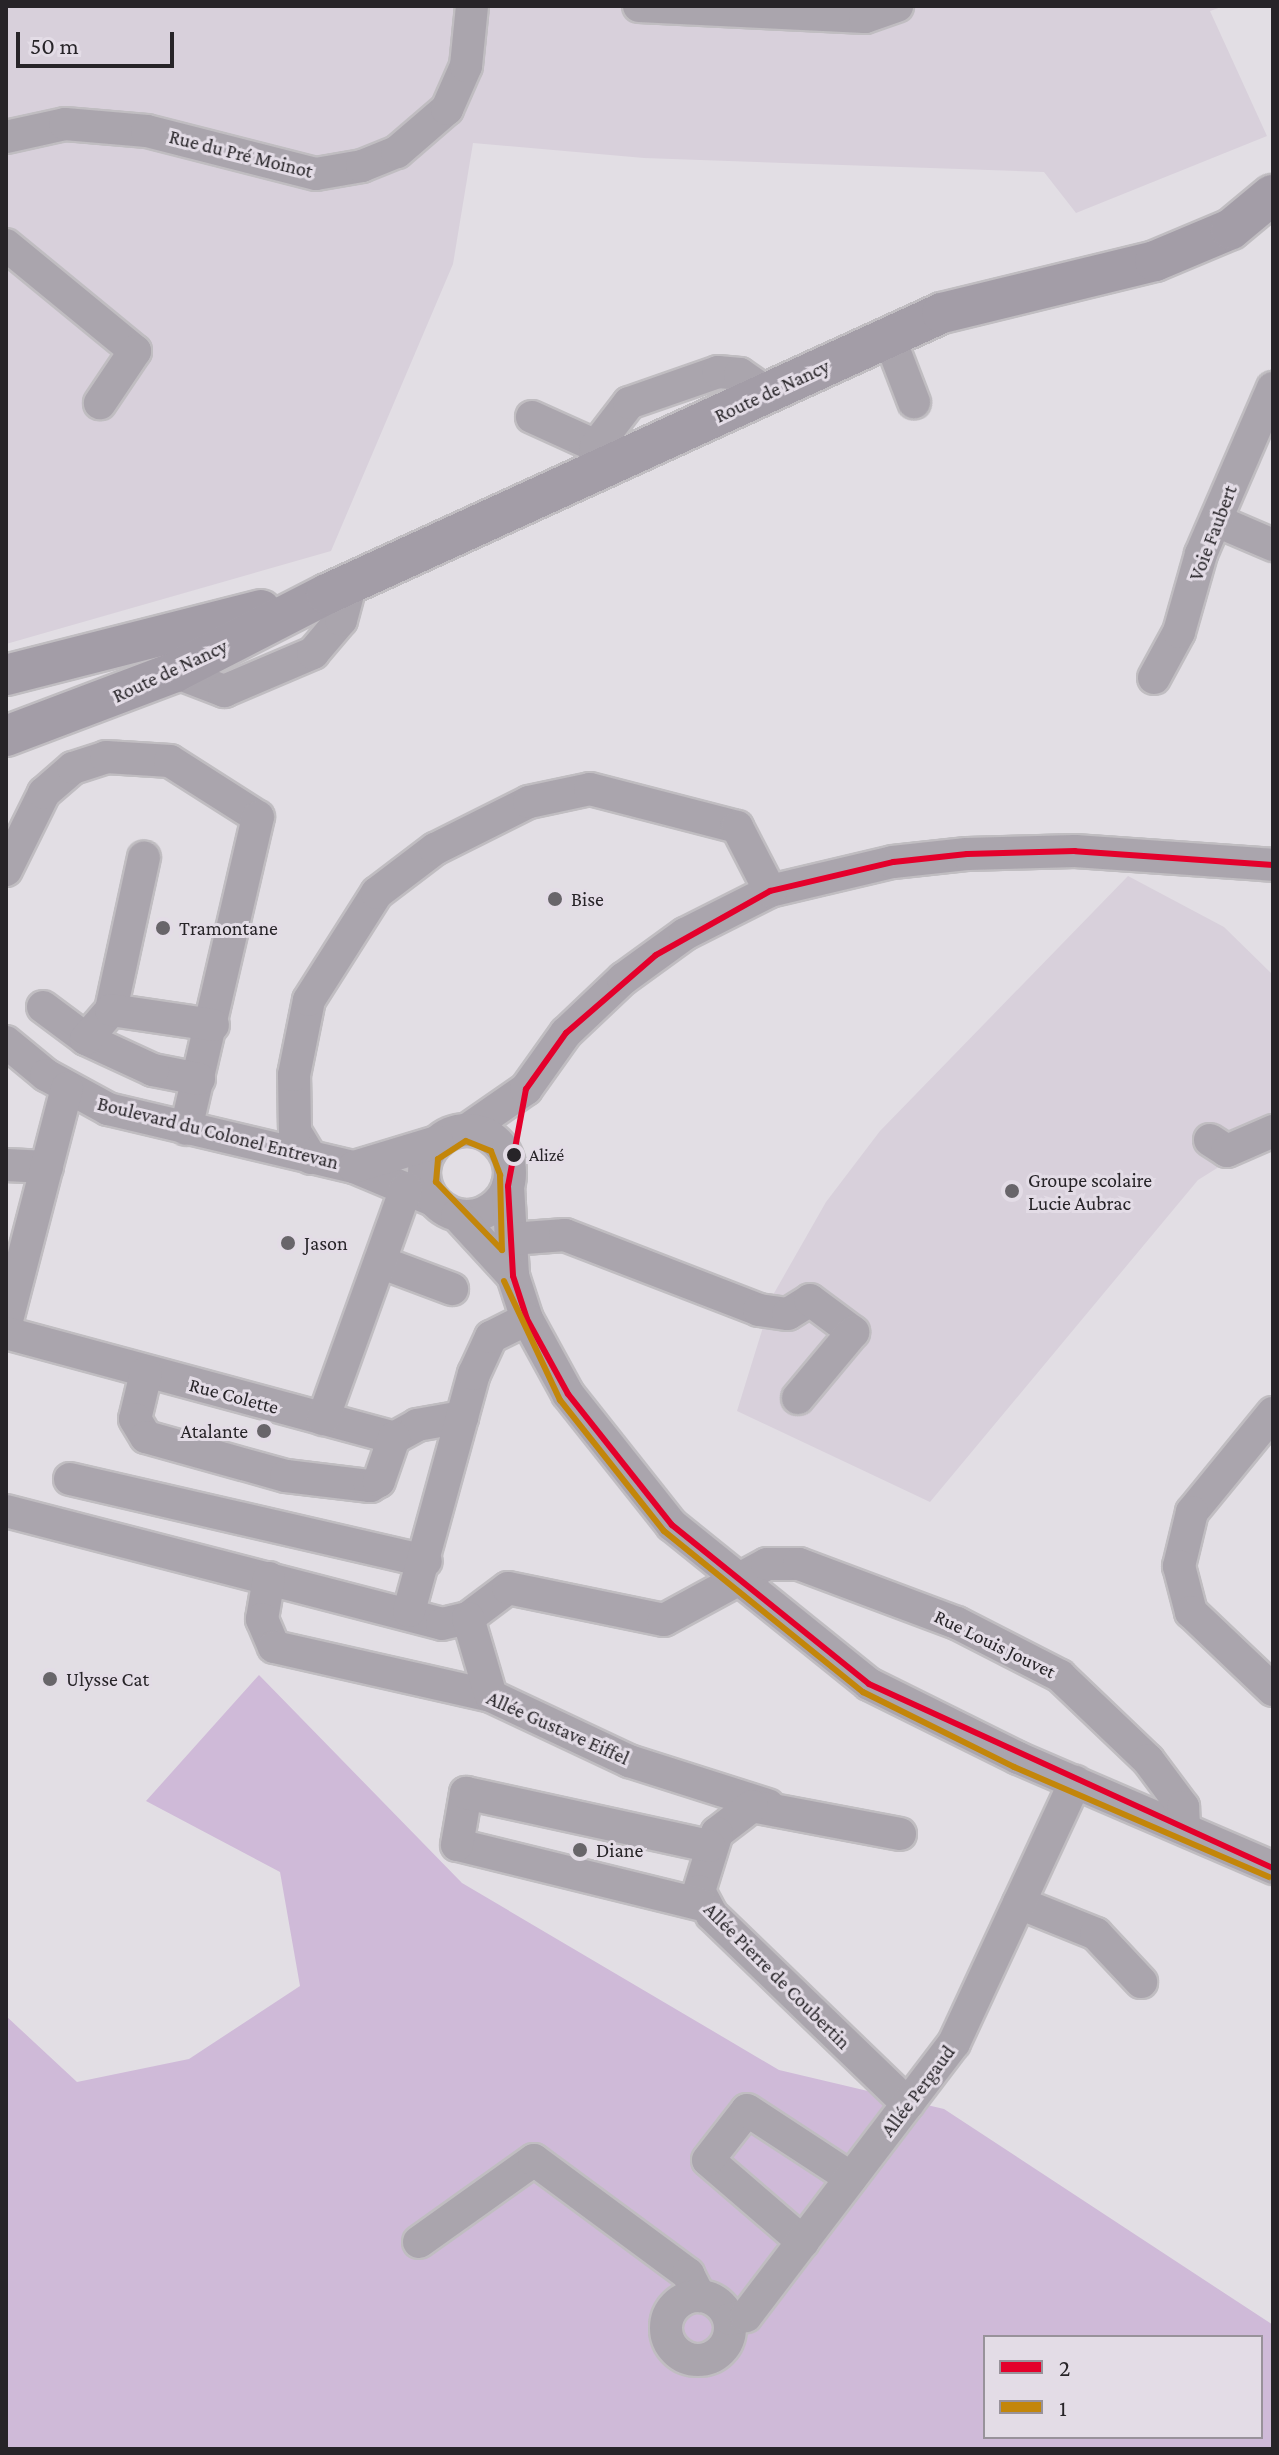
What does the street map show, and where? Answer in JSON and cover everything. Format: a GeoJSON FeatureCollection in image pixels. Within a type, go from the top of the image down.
{"type":"FeatureCollection","features":[{"type":"Feature","properties":{"kind":"main road","name":"Route de Nancy"},"geometry":{"type":"LineString","coordinates":[[6,736],[175,672],[595,459],[767,393],[889,337],[987,298],[1155,261],[1231,229],[1273,203]]}},
{"type":"Feature","properties":{"kind":"main road","name":"Route de Nancy"},"geometry":{"type":"LineString","coordinates":[[6,675],[339,588]]}},
{"type":"Feature","properties":{"kind":"street","name":"Rue du Pré Moinot"},"geometry":{"type":"LineString","coordinates":[[6,137],[65,124],[147,131],[316,174],[362,166],[397,152],[447,109],[466,66],[472,6]]}},
{"type":"Feature","properties":{"kind":"street"},"geometry":{"type":"LineString","coordinates":[[639,6],[865,17],[897,6]]}},
{"type":"Feature","properties":{"kind":"street"},"geometry":{"type":"LineString","coordinates":[[6,245],[135,351],[100,403]]}},
{"type":"Feature","properties":{"kind":"street"},"geometry":{"type":"LineString","coordinates":[[889,337],[914,402]]}},
{"type":"Feature","properties":{"kind":"street","name":"Voie Faubert"},"geometry":{"type":"LineString","coordinates":[[1154,678],[1179,632],[1217,521],[1273,388]]}},
{"type":"Feature","properties":{"kind":"street"},"geometry":{"type":"LineString","coordinates":[[532,417],[595,459]]}},
{"type":"Feature","properties":{"kind":"street"},"geometry":{"type":"LineString","coordinates":[[1217,521],[1273,545]]}},
{"type":"Feature","properties":{"kind":"street"},"geometry":{"type":"LineString","coordinates":[[175,672],[224,691],[313,653],[341,620],[339,588]]}},
{"type":"Feature","properties":{"kind":"street"},"geometry":{"type":"LineString","coordinates":[[6,870],[44,793],[73,768],[106,757],[140,755],[201,775],[258,817],[213,1025],[186,1129]]}},
{"type":"Feature","properties":{"kind":"street"},"geometry":{"type":"LineString","coordinates":[[311,1158],[295,1131],[297,1050],[309,1000],[377,893],[435,849],[529,802],[590,789],[737,827],[770,891]]}},
{"type":"Feature","properties":{"kind":"street"},"geometry":{"type":"LineString","coordinates":[[432,1201],[424,1170],[437,1142],[467,1130],[526,1089],[566,1033],[623,979],[685,934],[770,891],[867,867],[967,854],[1075,851],[1273,865]]}},
{"type":"Feature","properties":{"kind":"street"},"geometry":{"type":"LineString","coordinates":[[86,1039],[111,1010],[144,858]]}},
{"type":"Feature","properties":{"kind":"street"},"geometry":{"type":"LineString","coordinates":[[43,1007],[86,1039],[153,1070],[199,1079]]}},
{"type":"Feature","properties":{"kind":"street"},"geometry":{"type":"LineString","coordinates":[[111,1010],[213,1025]]}},
{"type":"Feature","properties":{"kind":"street","name":"Boulevard du Colonel Entrevan"},"geometry":{"type":"LineString","coordinates":[[6,1042],[67,1088],[108,1109],[354,1167],[432,1201],[513,1276]]}},
{"type":"Feature","properties":{"kind":"street"},"geometry":{"type":"LineString","coordinates":[[6,1324],[12,1274],[47,1167],[67,1088]]}},
{"type":"Feature","properties":{"kind":"street"},"geometry":{"type":"LineString","coordinates":[[432,1201],[482,1213],[508,1172],[526,1089]]}},
{"type":"Feature","properties":{"kind":"street"},"geometry":{"type":"LineString","coordinates":[[467,1130],[499,1144],[508,1172]]}},
{"type":"Feature","properties":{"kind":"street"},"geometry":{"type":"LineString","coordinates":[[1210,1140],[1227,1151],[1273,1131]]}},
{"type":"Feature","properties":{"kind":"street","name":"Boulevard du Colonel Entrevan"},"geometry":{"type":"LineString","coordinates":[[354,1167],[437,1142]]}},
{"type":"Feature","properties":{"kind":"street"},"geometry":{"type":"LineString","coordinates":[[6,1165],[47,1167]]}},
{"type":"Feature","properties":{"kind":"street","name":"Boulevard du Colonel Entrevan"},"geometry":{"type":"LineString","coordinates":[[508,1172],[513,1276],[527,1319],[568,1394],[630,1479],[672,1525],[869,1684],[1075,1782],[1273,1868]]}},
{"type":"Feature","properties":{"kind":"street"},"geometry":{"type":"LineString","coordinates":[[323,1419],[380,1262],[432,1201]]}},
{"type":"Feature","properties":{"kind":"street"},"geometry":{"type":"LineString","coordinates":[[511,1239],[565,1235],[759,1310],[788,1314],[810,1300],[853,1332],[798,1398]]}},
{"type":"Feature","properties":{"kind":"street"},"geometry":{"type":"LineString","coordinates":[[380,1262],[452,1289]]}},
{"type":"Feature","properties":{"kind":"street"},"geometry":{"type":"LineString","coordinates":[[409,1611],[426,1561],[462,1417],[491,1337],[527,1319]]}},
{"type":"Feature","properties":{"kind":"street","name":"Rue Colette"},"geometry":{"type":"LineString","coordinates":[[6,1333],[394,1438]]}},
{"type":"Feature","properties":{"kind":"street"},"geometry":{"type":"LineString","coordinates":[[146,1373],[135,1419],[146,1437],[286,1476],[370,1486],[394,1438],[417,1425],[462,1417]]}},
{"type":"Feature","properties":{"kind":"street"},"geometry":{"type":"LineString","coordinates":[[1273,1413],[1192,1512],[1179,1566],[1191,1612],[1273,1690]]}},
{"type":"Feature","properties":{"kind":"street"},"geometry":{"type":"LineString","coordinates":[[70,1479],[426,1561]]}},
{"type":"Feature","properties":{"kind":"street"},"geometry":{"type":"LineString","coordinates":[[6,1511],[409,1611],[442,1624],[468,1618],[508,1588],[664,1620],[740,1579]]}},
{"type":"Feature","properties":{"kind":"street","name":"Rue Louis Jouvet"},"geometry":{"type":"LineString","coordinates":[[740,1579],[767,1564],[799,1564],[957,1623],[1051,1670],[1119,1725],[1183,1807],[1184,1829]]}},
{"type":"Feature","properties":{"kind":"street","name":"Allée Gustave Eiffel"},"geometry":{"type":"LineString","coordinates":[[269,1578],[262,1619],[274,1647],[491,1696],[629,1761],[768,1805]]}},
{"type":"Feature","properties":{"kind":"street"},"geometry":{"type":"LineString","coordinates":[[468,1618],[491,1696]]}},
{"type":"Feature","properties":{"kind":"street","name":"Allée Pergaud"},"geometry":{"type":"LineString","coordinates":[[730,2319],[746,2316],[954,2043],[1075,1782]]}},
{"type":"Feature","properties":{"kind":"street"},"geometry":{"type":"LineString","coordinates":[[702,1905],[457,1845],[466,1793],[709,1846],[731,1816],[768,1805],[900,1834]]}},
{"type":"Feature","properties":{"kind":"street","name":"Allée Pierre de Coubertin"},"geometry":{"type":"LineString","coordinates":[[709,1846],[702,1905],[908,2104]]}},
{"type":"Feature","properties":{"kind":"street"},"geometry":{"type":"LineString","coordinates":[[1019,1903],[1096,1934],[1141,1982]]}},
{"type":"Feature","properties":{"kind":"street"},"geometry":{"type":"LineString","coordinates":[[794,2254],[708,2160],[747,2110],[851,2178]]}},
{"type":"Feature","properties":{"kind":"street"},"geometry":{"type":"LineString","coordinates":[[419,2242],[534,2160],[688,2274],[699,2296],[721,2305],[730,2319],[721,2352],[702,2360],[680,2356],[666,2338],[667,2316],[699,2296]]}},
{"type":"Feature","properties":{"kind":"shaded area"},"geometry":{"type":"Polygon","coordinates":[[[6,6],[1224,6],[1210,11],[1267,136],[1076,213],[1044,172],[644,158],[473,143],[453,264],[331,551],[6,644],[6,6]]]}},
{"type":"Feature","properties":{"kind":"shaded area","name":"Groupe scolaire Lucie Aubrac"},"geometry":{"type":"Polygon","coordinates":[[[1128,876],[1224,927],[1273,975],[1273,1133],[1198,1180],[930,1502],[737,1411],[773,1295],[826,1202],[880,1131],[1128,876]]]}},
{"type":"Feature","properties":{"kind":"shaded area"},"geometry":{"type":"Polygon","coordinates":[[[259,1675],[462,1883],[779,2070],[944,2109],[1273,2325],[1273,2449],[6,2449],[6,2016],[77,2082],[189,2059],[300,1986],[280,1872],[146,1801],[259,1675]]]}},
{"type":"Feature","properties":{"kind":"transit line","name":"2"},"geometry":{"type":"LineString","coordinates":[[1273,865],[1075,851],[967,854],[893,862],[770,891],[656,955],[566,1033],[526,1089],[508,1186],[513,1276],[527,1319],[568,1394],[672,1525],[869,1684],[1273,1868]]}},
{"type":"Feature","properties":{"kind":"transit line","name":"1"},"geometry":{"type":"LineString","coordinates":[[466,1141],[491,1151],[500,1175],[502,1250],[436,1182],[438,1159],[466,1141]]}},
{"type":"Feature","properties":{"kind":"transit line","name":"1"},"geometry":{"type":"LineString","coordinates":[[504,1281],[560,1400],[664,1531],[863,1692],[1014,1767],[1269,1877]]}},
{"type":"Feature","properties":{"kind":"place","name":"Bise"},"geometry":{"type":"Point","coordinates":[555,899]}},
{"type":"Feature","properties":{"kind":"place","name":"Tramontane"},"geometry":{"type":"Point","coordinates":[163,928]}},
{"type":"Feature","properties":{"kind":"place","name":"Alizé"},"geometry":{"type":"Point","coordinates":[514,1155]}},
{"type":"Feature","properties":{"kind":"place","name":"Groupe scolaire Lucie Aubrac"},"geometry":{"type":"Point","coordinates":[1012,1191]}},
{"type":"Feature","properties":{"kind":"place","name":"Jason"},"geometry":{"type":"Point","coordinates":[288,1243]}},
{"type":"Feature","properties":{"kind":"place","name":"Atalante"},"geometry":{"type":"Point","coordinates":[264,1431]}},
{"type":"Feature","properties":{"kind":"place","name":"Ulysse Cat"},"geometry":{"type":"Point","coordinates":[50,1679]}},
{"type":"Feature","properties":{"kind":"place","name":"Diane"},"geometry":{"type":"Point","coordinates":[580,1850]}}]}
